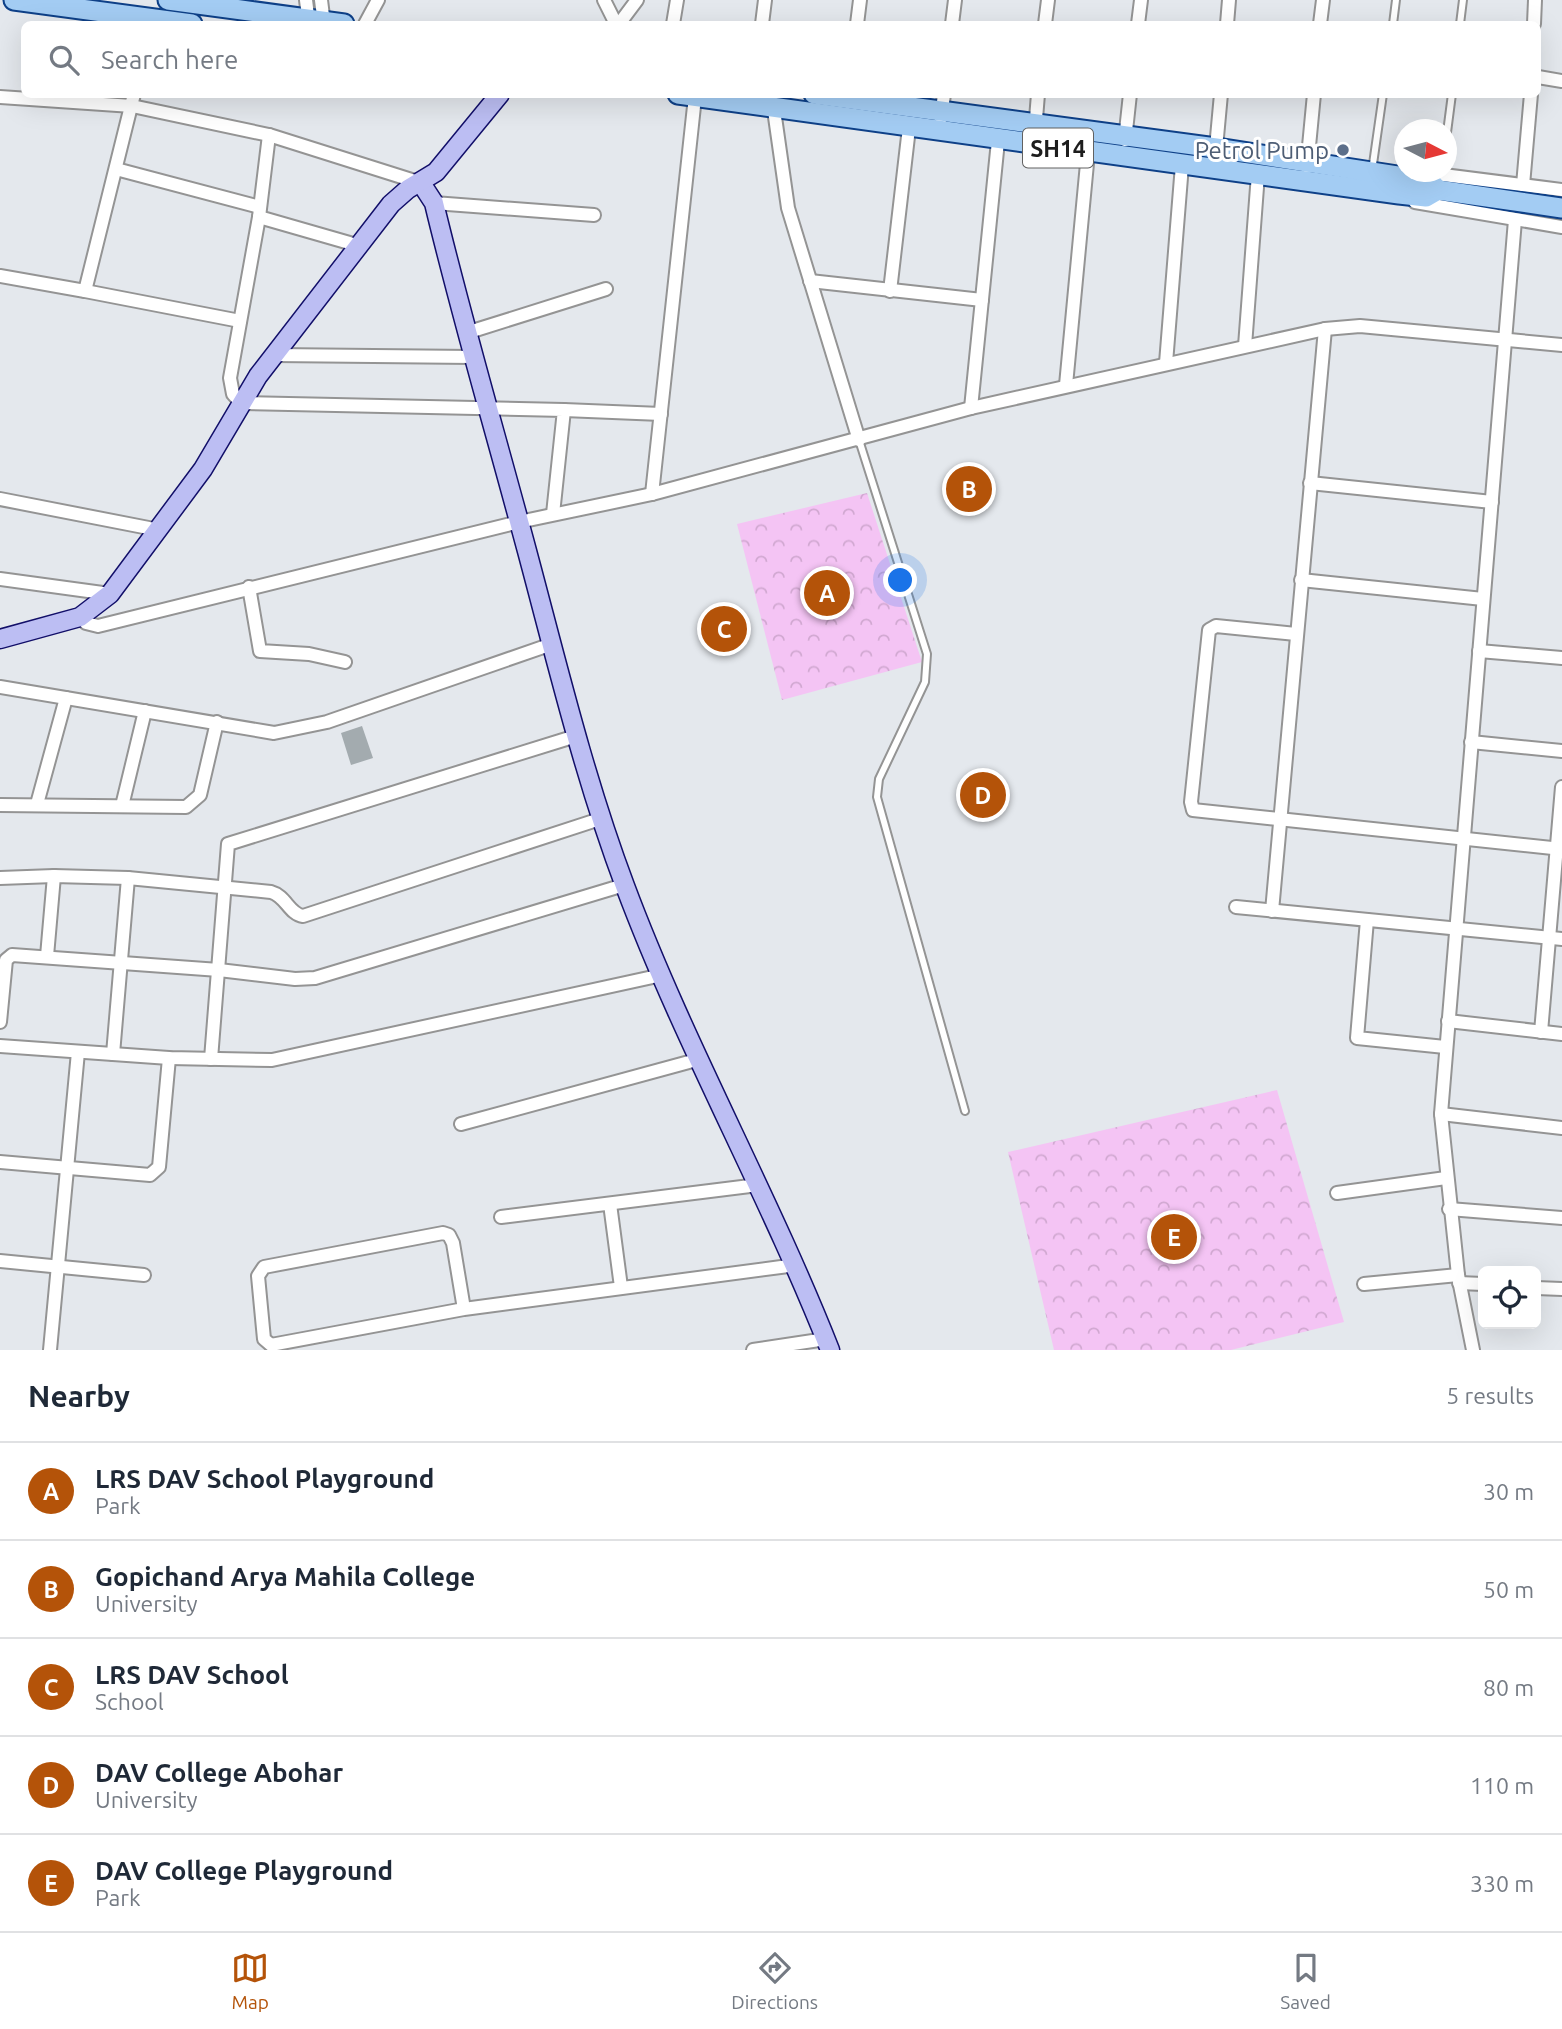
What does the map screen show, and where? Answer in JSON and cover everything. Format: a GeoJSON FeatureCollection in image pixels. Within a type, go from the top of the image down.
{"type":"FeatureCollection","features":[{"type":"Feature","properties":{"kind":"main road"},"geometry":{"type":"LineString","coordinates":[[14,0],[145,21]]}},
{"type":"Feature","properties":{"kind":"main road"},"geometry":{"type":"LineString","coordinates":[[175,0],[314,18]]}},
{"type":"Feature","properties":{"kind":"main road","name":"SH14"},"geometry":{"type":"LineString","coordinates":[[719,98],[752,100],[774,110],[1123,158],[1258,174],[1306,171]]}},
{"type":"Feature","properties":{"kind":"main road","name":"SH14"},"geometry":{"type":"LineString","coordinates":[[864,98],[943,103],[1035,124],[1216,148],[1306,171],[1400,185],[1426,197],[1444,182],[1562,208]]}},
{"type":"Feature","properties":{"kind":"street"},"geometry":{"type":"LineString","coordinates":[[175,0],[182,21]]}},
{"type":"Feature","properties":{"kind":"street"},"geometry":{"type":"LineString","coordinates":[[314,18],[321,0]]}},
{"type":"Feature","properties":{"kind":"street"},"geometry":{"type":"LineString","coordinates":[[367,21],[378,0]]}},
{"type":"Feature","properties":{"kind":"street"},"geometry":{"type":"LineString","coordinates":[[604,0],[615,21]]}},
{"type":"Feature","properties":{"kind":"street"},"geometry":{"type":"LineString","coordinates":[[619,21],[636,0]]}},
{"type":"Feature","properties":{"kind":"street"},"geometry":{"type":"LineString","coordinates":[[674,21],[677,0]]}},
{"type":"Feature","properties":{"kind":"street"},"geometry":{"type":"LineString","coordinates":[[762,21],[765,0]]}},
{"type":"Feature","properties":{"kind":"street"},"geometry":{"type":"LineString","coordinates":[[857,21],[860,0]]}},
{"type":"Feature","properties":{"kind":"street"},"geometry":{"type":"LineString","coordinates":[[952,21],[955,0]]}},
{"type":"Feature","properties":{"kind":"street"},"geometry":{"type":"LineString","coordinates":[[1045,21],[1048,0]]}},
{"type":"Feature","properties":{"kind":"street"},"geometry":{"type":"LineString","coordinates":[[1138,21],[1141,0]]}},
{"type":"Feature","properties":{"kind":"street"},"geometry":{"type":"LineString","coordinates":[[1227,21],[1229,0]]}},
{"type":"Feature","properties":{"kind":"street"},"geometry":{"type":"LineString","coordinates":[[1320,21],[1322,0]]}},
{"type":"Feature","properties":{"kind":"street"},"geometry":{"type":"LineString","coordinates":[[1534,21],[1535,0]]}},
{"type":"Feature","properties":{"kind":"street"},"geometry":{"type":"LineString","coordinates":[[1541,78],[1562,81]]}},
{"type":"Feature","properties":{"kind":"street"},"geometry":{"type":"LineString","coordinates":[[0,97],[21,97]]}},
{"type":"Feature","properties":{"kind":"street"},"geometry":{"type":"LineString","coordinates":[[44,98],[133,100],[269,135],[421,183],[434,203],[466,333],[576,736],[624,884],[699,1059],[796,1265],[828,1345],[753,1350]]}},
{"type":"Feature","properties":{"kind":"street"},"geometry":{"type":"LineString","coordinates":[[0,639],[80,617],[110,594],[202,469],[241,403],[274,355],[391,204],[408,188],[421,183],[436,172],[497,98]]}},
{"type":"Feature","properties":{"kind":"street"},"geometry":{"type":"LineString","coordinates":[[652,494],[661,414],[686,98]]}},
{"type":"Feature","properties":{"kind":"street"},"geometry":{"type":"LineString","coordinates":[[846,120],[848,98]]}},
{"type":"Feature","properties":{"kind":"street"},"geometry":{"type":"LineString","coordinates":[[1033,145],[1038,98]]}},
{"type":"Feature","properties":{"kind":"street"},"geometry":{"type":"LineString","coordinates":[[1123,158],[1130,98]]}},
{"type":"Feature","properties":{"kind":"street"},"geometry":{"type":"LineString","coordinates":[[1216,148],[1221,98]]}},
{"type":"Feature","properties":{"kind":"street"},"geometry":{"type":"LineString","coordinates":[[1306,171],[1314,98]]}},
{"type":"Feature","properties":{"kind":"street"},"geometry":{"type":"LineString","coordinates":[[1523,185],[1531,98]]}},
{"type":"Feature","properties":{"kind":"street"},"geometry":{"type":"LineString","coordinates":[[86,291],[133,100]]}},
{"type":"Feature","properties":{"kind":"street"},"geometry":{"type":"LineString","coordinates":[[940,132],[943,103]]}},
{"type":"Feature","properties":{"kind":"street"},"geometry":{"type":"LineString","coordinates":[[774,110],[781,176],[859,440]]}},
{"type":"Feature","properties":{"kind":"street"},"geometry":{"type":"LineString","coordinates":[[890,290],[909,128]]}},
{"type":"Feature","properties":{"kind":"street"},"geometry":{"type":"LineString","coordinates":[[241,403],[230,387],[260,212],[269,135]]}},
{"type":"Feature","properties":{"kind":"street"},"geometry":{"type":"LineString","coordinates":[[971,408],[998,141]]}},
{"type":"Feature","properties":{"kind":"street"},"geometry":{"type":"LineString","coordinates":[[1066,385],[1088,153]]}},
{"type":"Feature","properties":{"kind":"street"},"geometry":{"type":"LineString","coordinates":[[1166,363],[1182,165]]}},
{"type":"Feature","properties":{"kind":"street"},"geometry":{"type":"LineString","coordinates":[[116,169],[260,212],[360,246]]}},
{"type":"Feature","properties":{"kind":"street"},"geometry":{"type":"LineString","coordinates":[[1245,346],[1258,174]]}},
{"type":"Feature","properties":{"kind":"street"},"geometry":{"type":"LineString","coordinates":[[1444,182],[1523,185],[1562,190]]}},
{"type":"Feature","properties":{"kind":"street"},"geometry":{"type":"LineString","coordinates":[[1400,185],[1426,205],[1562,227]]}},
{"type":"Feature","properties":{"kind":"street"},"geometry":{"type":"LineString","coordinates":[[434,203],[594,215]]}},
{"type":"Feature","properties":{"kind":"street"},"geometry":{"type":"LineString","coordinates":[[1473,1350],[1458,1279],[1441,1114],[1515,220]]}},
{"type":"Feature","properties":{"kind":"street"},"geometry":{"type":"LineString","coordinates":[[0,276],[240,321]]}},
{"type":"Feature","properties":{"kind":"street"},"geometry":{"type":"LineString","coordinates":[[810,281],[982,300]]}},
{"type":"Feature","properties":{"kind":"street"},"geometry":{"type":"LineString","coordinates":[[466,333],[606,289]]}},
{"type":"Feature","properties":{"kind":"street"},"geometry":{"type":"LineString","coordinates":[[80,617],[86,623],[98,626],[519,522],[652,494],[1066,385],[1325,329],[1360,326],[1562,345]]}},
{"type":"Feature","properties":{"kind":"street"},"geometry":{"type":"LineString","coordinates":[[1272,911],[1325,329]]}},
{"type":"Feature","properties":{"kind":"street"},"geometry":{"type":"LineString","coordinates":[[274,355],[473,357]]}},
{"type":"Feature","properties":{"kind":"street"},"geometry":{"type":"LineString","coordinates":[[241,403],[486,407],[661,414]]}},
{"type":"Feature","properties":{"kind":"street"},"geometry":{"type":"LineString","coordinates":[[553,514],[564,410]]}},
{"type":"Feature","properties":{"kind":"street"},"geometry":{"type":"LineString","coordinates":[[1310,483],[1492,502]]}},
{"type":"Feature","properties":{"kind":"street"},"geometry":{"type":"LineString","coordinates":[[0,499],[159,530]]}},
{"type":"Feature","properties":{"kind":"street"},"geometry":{"type":"LineString","coordinates":[[0,579],[110,594]]}},
{"type":"Feature","properties":{"kind":"street"},"geometry":{"type":"LineString","coordinates":[[1301,580],[1483,600]]}},
{"type":"Feature","properties":{"kind":"street"},"geometry":{"type":"LineString","coordinates":[[249,587],[260,651],[316,655],[345,662]]}},
{"type":"Feature","properties":{"kind":"street"},"geometry":{"type":"LineString","coordinates":[[1296,634],[1216,626],[1209,630],[1191,802],[1193,810],[1560,848]]}},
{"type":"Feature","properties":{"kind":"street"},"geometry":{"type":"LineString","coordinates":[[0,687],[282,733],[327,722],[552,644]]}},
{"type":"Feature","properties":{"kind":"street"},"geometry":{"type":"LineString","coordinates":[[1479,651],[1562,658]]}},
{"type":"Feature","properties":{"kind":"street"},"geometry":{"type":"LineString","coordinates":[[37,804],[66,698]]}},
{"type":"Feature","properties":{"kind":"street"},"geometry":{"type":"LineString","coordinates":[[122,806],[145,711]]}},
{"type":"Feature","properties":{"kind":"street"},"geometry":{"type":"LineString","coordinates":[[0,805],[186,807],[196,801],[217,722]]}},
{"type":"Feature","properties":{"kind":"street"},"geometry":{"type":"LineString","coordinates":[[211,1059],[226,849],[231,841],[576,736]]}},
{"type":"Feature","properties":{"kind":"street"},"geometry":{"type":"LineString","coordinates":[[1471,742],[1562,751]]}},
{"type":"Feature","properties":{"kind":"street"},"geometry":{"type":"LineString","coordinates":[[1541,1032],[1556,938],[1562,787]]}},
{"type":"Feature","properties":{"kind":"street"},"geometry":{"type":"LineString","coordinates":[[0,878],[128,878],[223,886],[280,894],[294,913],[303,916],[603,818]]}},
{"type":"Feature","properties":{"kind":"street"},"geometry":{"type":"LineString","coordinates":[[47,956],[54,876]]}},
{"type":"Feature","properties":{"kind":"street"},"geometry":{"type":"LineString","coordinates":[[113,1054],[128,878]]}},
{"type":"Feature","properties":{"kind":"street"},"geometry":{"type":"LineString","coordinates":[[0,1022],[8,956],[47,956],[295,979],[315,978],[624,884]]}},
{"type":"Feature","properties":{"kind":"street"},"geometry":{"type":"LineString","coordinates":[[1236,907],[1556,938]]}},
{"type":"Feature","properties":{"kind":"street"},"geometry":{"type":"LineString","coordinates":[[1367,920],[1357,1038],[1445,1047]]}},
{"type":"Feature","properties":{"kind":"street"},"geometry":{"type":"LineString","coordinates":[[0,1046],[169,1058],[283,1058],[662,975]]}},
{"type":"Feature","properties":{"kind":"street"},"geometry":{"type":"LineString","coordinates":[[1448,1021],[1562,1034]]}},
{"type":"Feature","properties":{"kind":"street"},"geometry":{"type":"LineString","coordinates":[[50,1350],[78,1052]]}},
{"type":"Feature","properties":{"kind":"street"},"geometry":{"type":"LineString","coordinates":[[0,1162],[67,1169],[156,1172],[159,1167],[169,1058]]}},
{"type":"Feature","properties":{"kind":"street"},"geometry":{"type":"LineString","coordinates":[[461,1124],[699,1059]]}},
{"type":"Feature","properties":{"kind":"street"},"geometry":{"type":"LineString","coordinates":[[1441,1114],[1562,1128]]}},
{"type":"Feature","properties":{"kind":"street"},"geometry":{"type":"LineString","coordinates":[[1338,1193],[1446,1178]]}},
{"type":"Feature","properties":{"kind":"street"},"geometry":{"type":"LineString","coordinates":[[500,1217],[758,1185]]}},
{"type":"Feature","properties":{"kind":"street"},"geometry":{"type":"LineString","coordinates":[[610,1204],[621,1287]]}},
{"type":"Feature","properties":{"kind":"street"},"geometry":{"type":"LineString","coordinates":[[1449,1209],[1562,1218]]}},
{"type":"Feature","properties":{"kind":"street"},"geometry":{"type":"LineString","coordinates":[[464,1309],[453,1243],[449,1235],[443,1233],[264,1267],[258,1276],[264,1339],[271,1345],[464,1309],[796,1265]]}},
{"type":"Feature","properties":{"kind":"street"},"geometry":{"type":"LineString","coordinates":[[0,1261],[144,1275]]}},
{"type":"Feature","properties":{"kind":"street"},"geometry":{"type":"LineString","coordinates":[[1364,1284],[1458,1279],[1478,1283]]}},
{"type":"Feature","properties":{"kind":"street"},"geometry":{"type":"LineString","coordinates":[[1541,1288],[1562,1289]]}},
{"type":"Feature","properties":{"kind":"lane"},"geometry":{"type":"LineString","coordinates":[[1393,21],[1396,0]]}},
{"type":"Feature","properties":{"kind":"lane"},"geometry":{"type":"LineString","coordinates":[[1460,21],[1462,0]]}},
{"type":"Feature","properties":{"kind":"lane"},"geometry":{"type":"LineString","coordinates":[[1371,181],[1382,98]]}},
{"type":"Feature","properties":{"kind":"lane"},"geometry":{"type":"LineString","coordinates":[[1449,119],[1452,98]]}},
{"type":"Feature","properties":{"kind":"lane"},"geometry":{"type":"LineString","coordinates":[[859,440],[928,668],[925,682],[879,779],[877,797],[965,1111]]}},
{"type":"Feature","properties":{"kind":"green space"},"geometry":{"type":"Polygon","coordinates":[[[867,493],[922,662],[782,700],[737,524],[867,493]]]}},
{"type":"Feature","properties":{"kind":"green space"},"geometry":{"type":"Polygon","coordinates":[[[1277,1090],[1344,1322],[1231,1350],[1054,1350],[1008,1152],[1277,1090]]]}},
{"type":"Feature","properties":{"kind":"building"},"geometry":{"type":"Polygon","coordinates":[[[362,726],[373,758],[351,765],[341,733],[362,726]]]}},
{"type":"Feature","properties":{"kind":"place","name":"Petrol Pump"},"geometry":{"type":"Point","coordinates":[1343,150]}},
{"type":"Feature","properties":{"kind":"place","name":"Gopichand Arya Mahila College"},"geometry":{"type":"Point","coordinates":[969,489]}},
{"type":"Feature","properties":{"kind":"place","name":"LRS DAV School Playground"},"geometry":{"type":"Point","coordinates":[827,593]}},
{"type":"Feature","properties":{"kind":"place","name":"LRS DAV School"},"geometry":{"type":"Point","coordinates":[724,629]}},
{"type":"Feature","properties":{"kind":"place","name":"DAV College Abohar"},"geometry":{"type":"Point","coordinates":[983,795]}},
{"type":"Feature","properties":{"kind":"place","name":"DAV College Playground"},"geometry":{"type":"Point","coordinates":[1174,1237]}}]}
